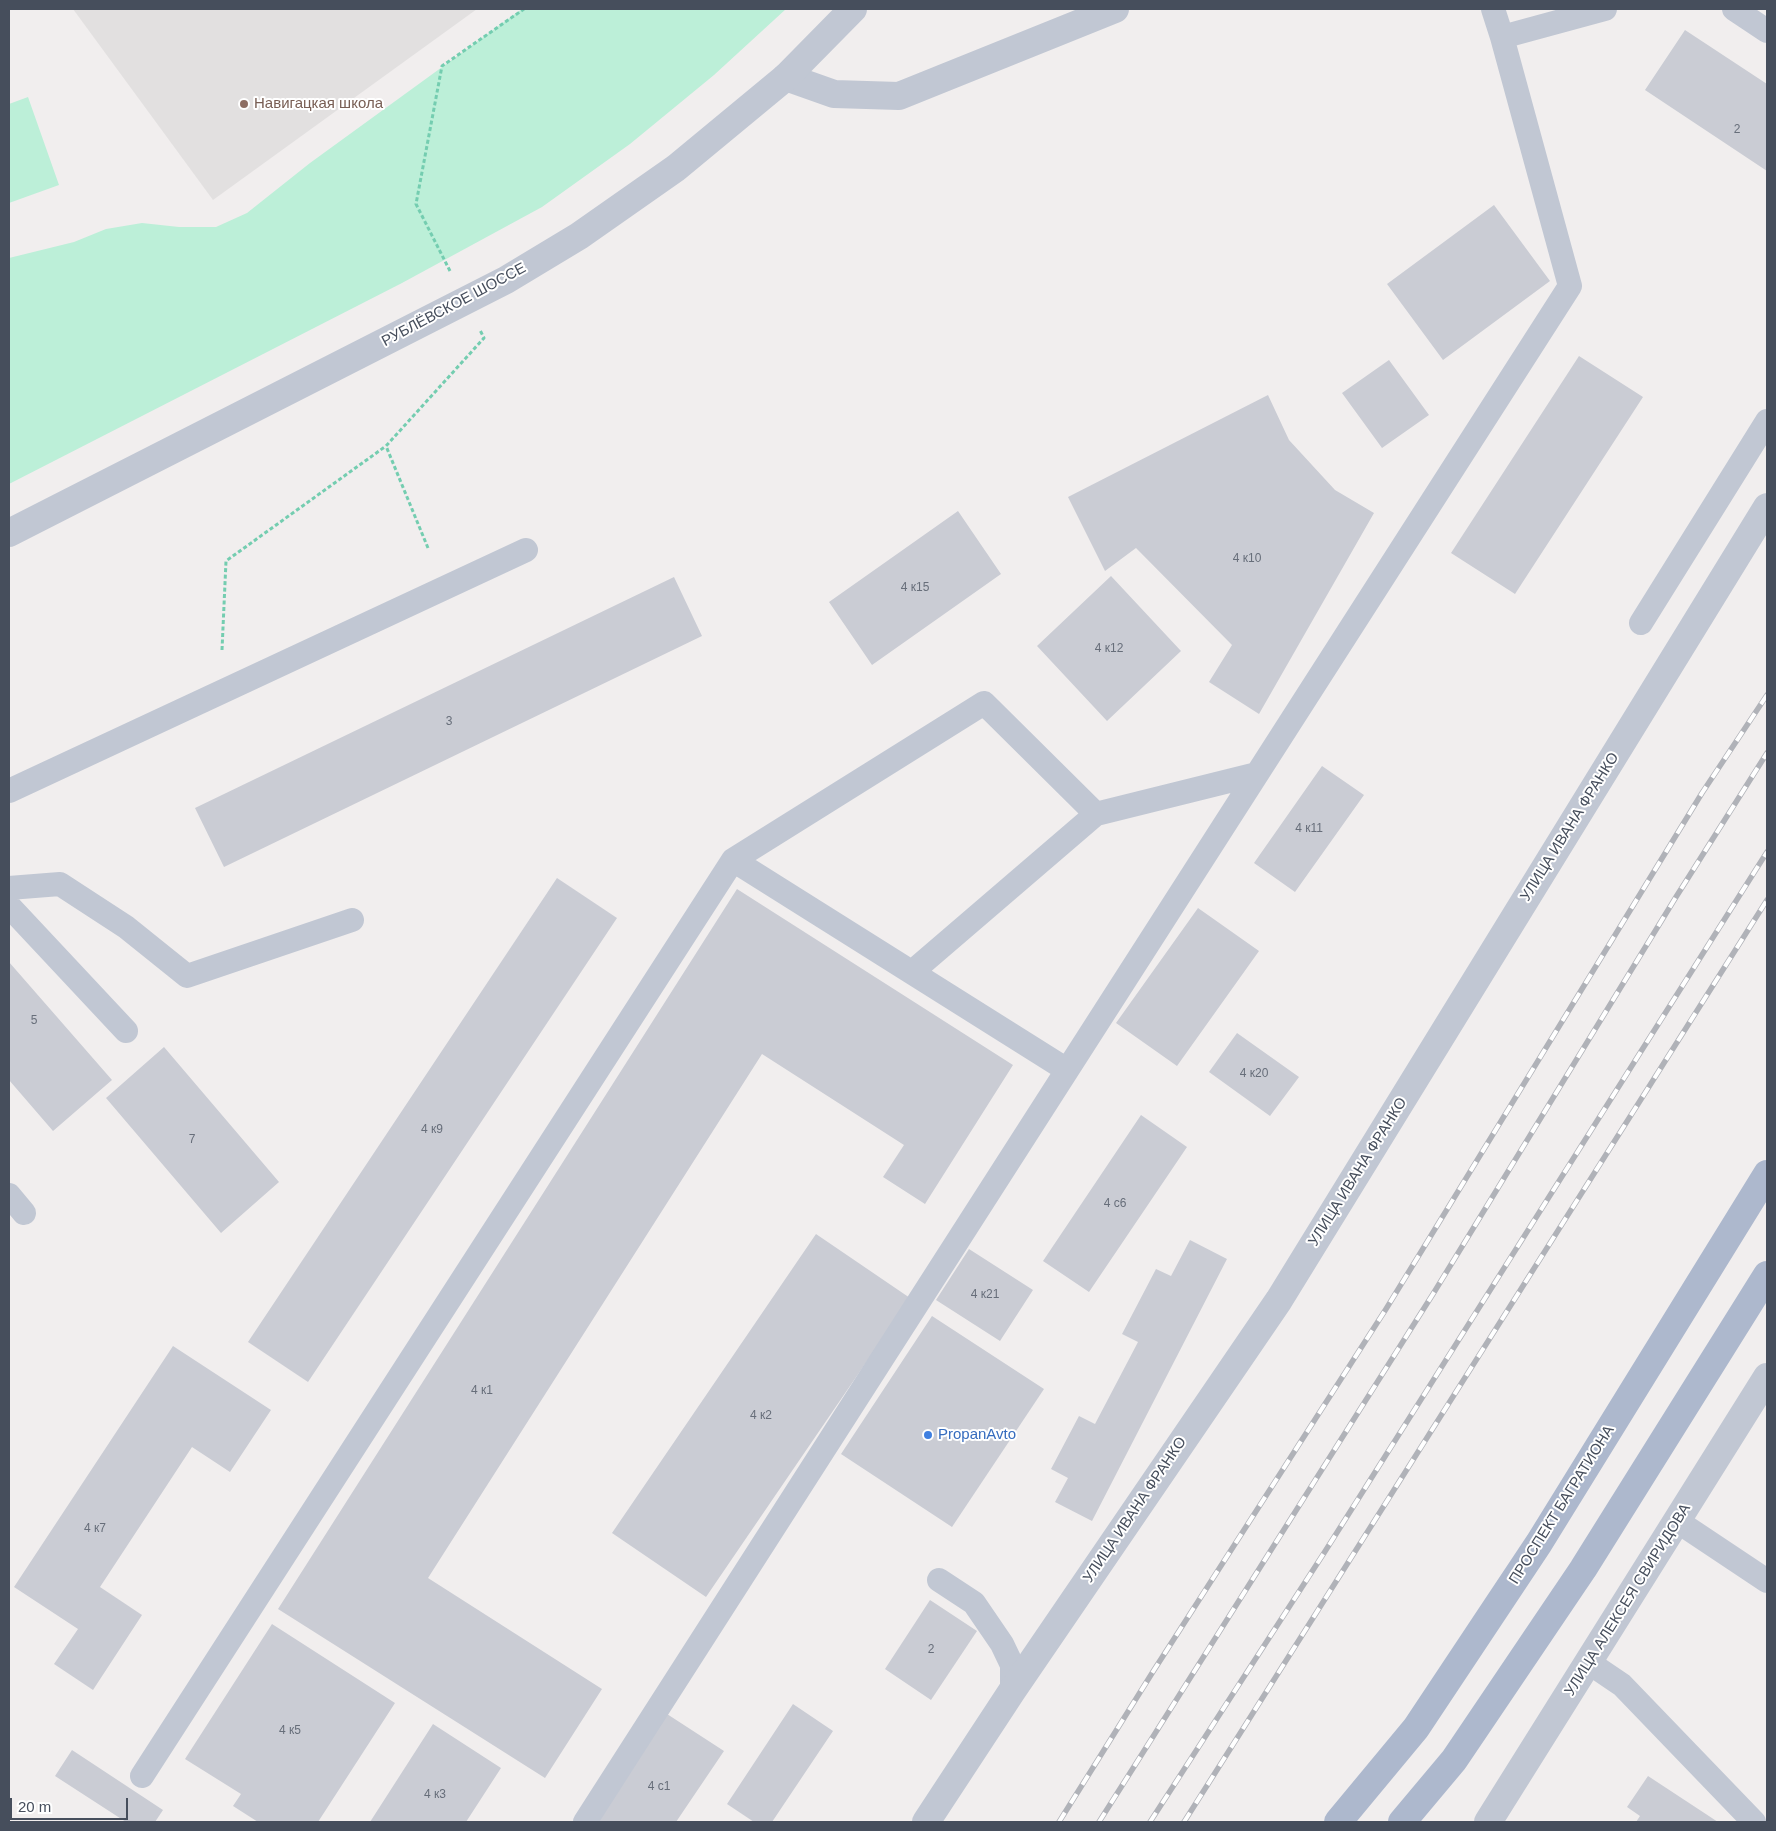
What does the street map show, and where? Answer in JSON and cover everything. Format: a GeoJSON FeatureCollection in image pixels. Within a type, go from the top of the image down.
{"type":"FeatureCollection","features":[{"type":"Feature","properties":{"kind":"main road","name":"ПРОСПЕКТ БАГРАТИОНА"},"geometry":{"type":"LineString","coordinates":[[1338,1822],[1416,1728],[1539,1542],[1767,1174]]}},
{"type":"Feature","properties":{"kind":"main road"},"geometry":{"type":"LineString","coordinates":[[1402,1822],[1454,1760],[1583,1569],[1767,1275]]}},
{"type":"Feature","properties":{"kind":"street","name":"РУБЛЁВСКОЕ ШОССЕ"},"geometry":{"type":"LineString","coordinates":[[9,533],[506,280],[579,236],[676,168],[786,77],[853,9]]}},
{"type":"Feature","properties":{"kind":"street"},"geometry":{"type":"LineString","coordinates":[[786,77],[834,94],[899,96],[1115,9]]}},
{"type":"Feature","properties":{"kind":"street","name":"УЛИЦА ИВАНА ФРАНКО"},"geometry":{"type":"LineString","coordinates":[[926,1822],[1012,1691],[1279,1300],[1767,507]]}},
{"type":"Feature","properties":{"kind":"street","name":"УЛИЦА АЛЕКСЕЯ СВИРИДОВА"},"geometry":{"type":"LineString","coordinates":[[1488,1822],[1767,1377]]}},
{"type":"Feature","properties":{"kind":"lane"},"geometry":{"type":"LineString","coordinates":[[585,1822],[1570,286],[1493,9]]}},
{"type":"Feature","properties":{"kind":"lane"},"geometry":{"type":"LineString","coordinates":[[1502,37],[1605,9]]}},
{"type":"Feature","properties":{"kind":"lane"},"geometry":{"type":"LineString","coordinates":[[1734,9],[1767,31]]}},
{"type":"Feature","properties":{"kind":"lane"},"geometry":{"type":"LineString","coordinates":[[1641,623],[1767,421]]}},
{"type":"Feature","properties":{"kind":"lane"},"geometry":{"type":"LineString","coordinates":[[9,791],[526,550]]}},
{"type":"Feature","properties":{"kind":"lane"},"geometry":{"type":"LineString","coordinates":[[142,1776],[733,860],[984,702],[1096,814]]}},
{"type":"Feature","properties":{"kind":"lane"},"geometry":{"type":"LineString","coordinates":[[912,972],[1096,814],[1257,774]]}},
{"type":"Feature","properties":{"kind":"lane"},"geometry":{"type":"LineString","coordinates":[[733,860],[1067,1070]]}},
{"type":"Feature","properties":{"kind":"lane"},"geometry":{"type":"LineString","coordinates":[[9,888],[60,884],[126,926],[187,976],[352,920]]}},
{"type":"Feature","properties":{"kind":"lane"},"geometry":{"type":"LineString","coordinates":[[9,906],[126,1031]]}},
{"type":"Feature","properties":{"kind":"lane"},"geometry":{"type":"LineString","coordinates":[[9,1195],[24,1213]]}},
{"type":"Feature","properties":{"kind":"lane"},"geometry":{"type":"LineString","coordinates":[[1677,1521],[1767,1581]]}},
{"type":"Feature","properties":{"kind":"lane"},"geometry":{"type":"LineString","coordinates":[[939,1580],[974,1603],[1002,1644],[1012,1665],[1012,1691]]}},
{"type":"Feature","properties":{"kind":"lane"},"geometry":{"type":"LineString","coordinates":[[1588,1662],[1622,1685],[1754,1822]]}},
{"type":"Feature","properties":{"kind":"path"},"geometry":{"type":"LineString","coordinates":[[222,650],[226,561],[386,446],[484,338],[416,204],[442,66],[524,9]]}},
{"type":"Feature","properties":{"kind":"path"},"geometry":{"type":"LineString","coordinates":[[386,446],[428,548]]}},
{"type":"Feature","properties":{"kind":"shaded area","name":"Навигацкая школа"},"geometry":{"type":"Polygon","coordinates":[[[73,9],[477,9],[213,200],[73,9]]]}},
{"type":"Feature","properties":{"kind":"green space"},"geometry":{"type":"Polygon","coordinates":[[[522,9],[786,9],[714,75],[630,144],[542,207],[402,283],[9,484],[9,258],[74,242],[106,229],[142,223],[179,227],[216,227],[247,213],[310,163],[522,9]]]}},
{"type":"Feature","properties":{"kind":"green space"},"geometry":{"type":"Polygon","coordinates":[[[28,97],[59,185],[9,203],[9,104],[28,97]]]}},
{"type":"Feature","properties":{"kind":"building"},"geometry":{"type":"Polygon","coordinates":[[[1685,30],[1767,84],[1767,171],[1645,90],[1685,30]]]}},
{"type":"Feature","properties":{"kind":"building"},"geometry":{"type":"Polygon","coordinates":[[[1494,205],[1550,281],[1443,360],[1387,284],[1494,205]]]}},
{"type":"Feature","properties":{"kind":"building"},"geometry":{"type":"Polygon","coordinates":[[[1579,356],[1643,397],[1515,594],[1451,553],[1579,356]]]}},
{"type":"Feature","properties":{"kind":"building"},"geometry":{"type":"Polygon","coordinates":[[[1389,360],[1429,415],[1382,448],[1342,393],[1389,360]]]}},
{"type":"Feature","properties":{"kind":"building"},"geometry":{"type":"Polygon","coordinates":[[[1268,395],[1289,440],[1335,490],[1374,513],[1259,714],[1209,682],[1232,645],[1136,548],[1105,571],[1068,497],[1268,395]]]}},
{"type":"Feature","properties":{"kind":"building"},"geometry":{"type":"Polygon","coordinates":[[[958,511],[1001,574],[872,665],[829,602],[958,511]]]}},
{"type":"Feature","properties":{"kind":"building"},"geometry":{"type":"Polygon","coordinates":[[[1111,576],[1181,651],[1107,721],[1037,646],[1111,576]]]}},
{"type":"Feature","properties":{"kind":"building"},"geometry":{"type":"Polygon","coordinates":[[[674,577],[702,636],[224,867],[195,808],[674,577]]]}},
{"type":"Feature","properties":{"kind":"building"},"geometry":{"type":"Polygon","coordinates":[[[1322,766],[1364,795],[1295,892],[1254,863],[1322,766]]]}},
{"type":"Feature","properties":{"kind":"building"},"geometry":{"type":"Polygon","coordinates":[[[557,878],[617,918],[308,1382],[248,1342],[557,878]]]}},
{"type":"Feature","properties":{"kind":"building"},"geometry":{"type":"Polygon","coordinates":[[[737,889],[1013,1065],[925,1204],[883,1177],[904,1145],[762,1054],[428,1578],[602,1689],[545,1778],[278,1609],[737,889]]]}},
{"type":"Feature","properties":{"kind":"building"},"geometry":{"type":"Polygon","coordinates":[[[1198,908],[1259,951],[1177,1066],[1116,1023],[1198,908]]]}},
{"type":"Feature","properties":{"kind":"building"},"geometry":{"type":"Polygon","coordinates":[[[9,962],[112,1080],[53,1131],[9,1080],[9,962]]]}},
{"type":"Feature","properties":{"kind":"building"},"geometry":{"type":"Polygon","coordinates":[[[1237,1033],[1299,1077],[1270,1116],[1209,1072],[1237,1033]]]}},
{"type":"Feature","properties":{"kind":"building"},"geometry":{"type":"Polygon","coordinates":[[[164,1047],[279,1182],[221,1233],[106,1098],[164,1047]]]}},
{"type":"Feature","properties":{"kind":"building"},"geometry":{"type":"Polygon","coordinates":[[[1141,1115],[1187,1147],[1089,1292],[1043,1261],[1141,1115]]]}},
{"type":"Feature","properties":{"kind":"building"},"geometry":{"type":"Polygon","coordinates":[[[816,1234],[910,1298],[706,1597],[612,1533],[816,1234]]]}},
{"type":"Feature","properties":{"kind":"building"},"geometry":{"type":"Polygon","coordinates":[[[1190,1240],[1227,1259],[1092,1521],[1055,1502],[1068,1478],[1051,1469],[1079,1416],[1095,1424],[1138,1342],[1122,1334],[1156,1269],[1171,1276],[1190,1240]]]}},
{"type":"Feature","properties":{"kind":"building"},"geometry":{"type":"Polygon","coordinates":[[[969,1249],[1033,1290],[1000,1341],[936,1300],[969,1249]]]}},
{"type":"Feature","properties":{"kind":"building"},"geometry":{"type":"Polygon","coordinates":[[[932,1316],[1044,1389],[952,1527],[841,1454],[932,1316]]]}},
{"type":"Feature","properties":{"kind":"building"},"geometry":{"type":"Polygon","coordinates":[[[173,1346],[271,1410],[230,1472],[192,1447],[100,1587],[142,1615],[93,1690],[54,1664],[78,1629],[14,1587],[173,1346]]]}},
{"type":"Feature","properties":{"kind":"building"},"geometry":{"type":"Polygon","coordinates":[[[930,1600],[977,1631],[931,1700],[885,1669],[930,1600]]]}},
{"type":"Feature","properties":{"kind":"building"},"geometry":{"type":"Polygon","coordinates":[[[272,1624],[395,1703],[318,1822],[258,1822],[233,1806],[241,1794],[185,1759],[272,1624]]]}},
{"type":"Feature","properties":{"kind":"building"},"geometry":{"type":"Polygon","coordinates":[[[793,1704],[833,1731],[772,1822],[754,1822],[727,1804],[793,1704]]]}},
{"type":"Feature","properties":{"kind":"building"},"geometry":{"type":"Polygon","coordinates":[[[667,1714],[724,1751],[676,1822],[595,1822],[667,1714]]]}},
{"type":"Feature","properties":{"kind":"building"},"geometry":{"type":"Polygon","coordinates":[[[433,1724],[501,1768],[466,1822],[370,1822],[433,1724]]]}},
{"type":"Feature","properties":{"kind":"building"},"geometry":{"type":"Polygon","coordinates":[[[72,1750],[163,1810],[155,1822],[126,1822],[55,1776],[72,1750]]]}},
{"type":"Feature","properties":{"kind":"building"},"geometry":{"type":"Polygon","coordinates":[[[1648,1776],[1718,1822],[1636,1822],[1640,1816],[1627,1807],[1648,1776]]]}},
{"type":"Feature","properties":{"kind":"railway"},"geometry":{"type":"LineString","coordinates":[[1059,1822],[1154,1670],[1386,1309],[1702,793],[1767,695]]}},
{"type":"Feature","properties":{"kind":"railway"},"geometry":{"type":"LineString","coordinates":[[1099,1822],[1433,1294],[1676,897],[1767,753]]}},
{"type":"Feature","properties":{"kind":"railway"},"geometry":{"type":"LineString","coordinates":[[1150,1822],[1324,1553],[1767,852]]}},
{"type":"Feature","properties":{"kind":"railway"},"geometry":{"type":"LineString","coordinates":[[1184,1822],[1767,900]]}},
{"type":"Feature","properties":{"kind":"place","name":"Навигацкая школа"},"geometry":{"type":"Point","coordinates":[244,104]}},
{"type":"Feature","properties":{"kind":"place","name":"PropanAvto"},"geometry":{"type":"Point","coordinates":[928,1435]}}]}
